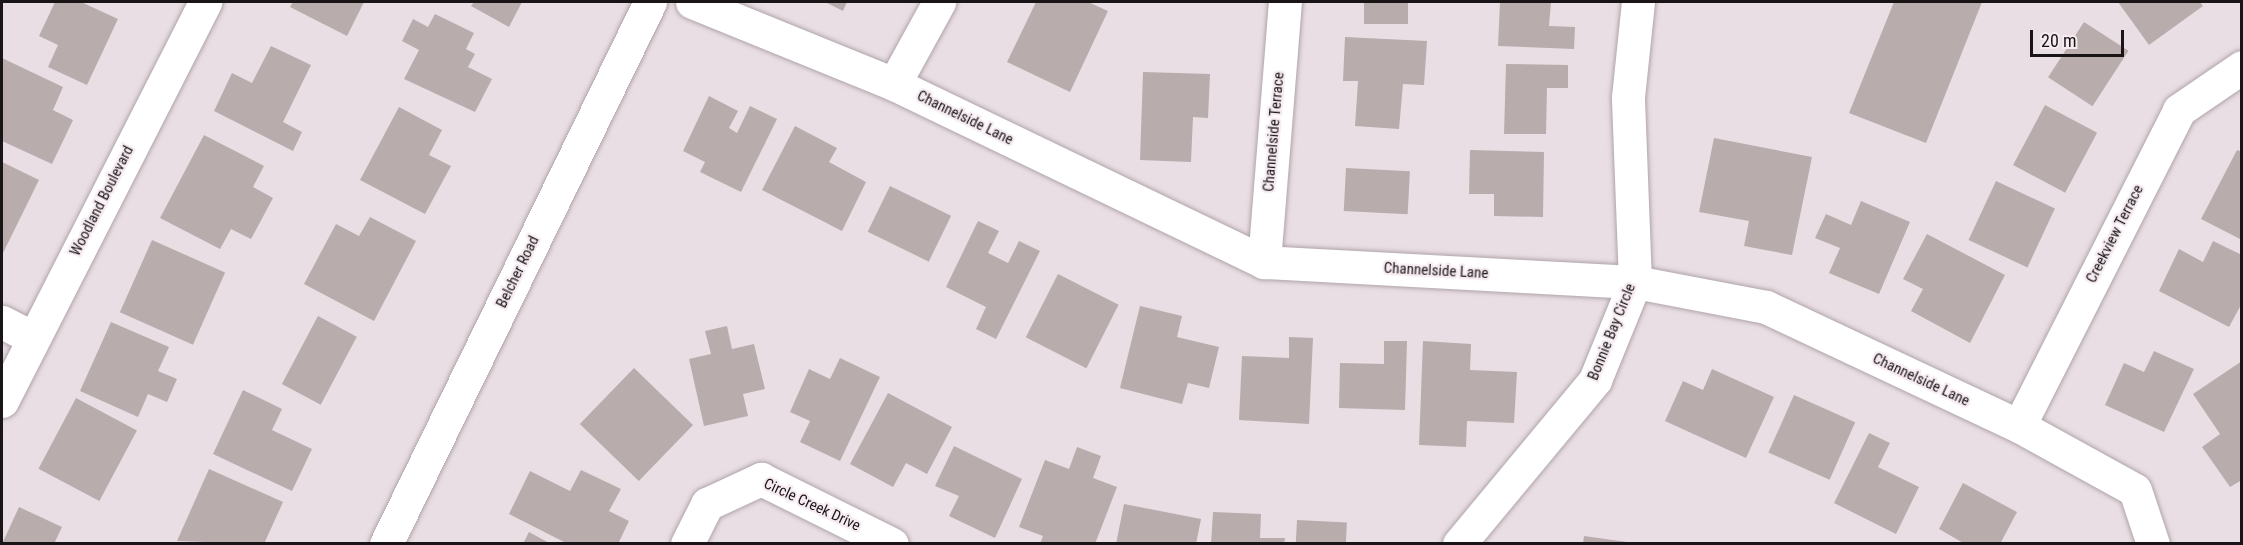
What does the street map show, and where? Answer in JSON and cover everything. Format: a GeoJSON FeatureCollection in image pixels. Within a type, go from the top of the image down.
{"type":"FeatureCollection","features":[{"type":"Feature","properties":{"kind":"street","name":"Woodland Boulevard"},"geometry":{"type":"LineString","coordinates":[[2,401],[32,337],[205,2]]}},
{"type":"Feature","properties":{"kind":"street","name":"Belcher Road"},"geometry":{"type":"LineString","coordinates":[[386,543],[650,2]]}},
{"type":"Feature","properties":{"kind":"street","name":"Channelside Lane"},"geometry":{"type":"LineString","coordinates":[[692,2],[894,84],[1264,262],[1635,282],[1766,307],[2019,426],[2135,490],[2153,543]]}},
{"type":"Feature","properties":{"kind":"street"},"geometry":{"type":"LineString","coordinates":[[894,84],[939,2]]}},
{"type":"Feature","properties":{"kind":"street","name":"Channelside Terrace"},"geometry":{"type":"LineString","coordinates":[[1264,262],[1285,2]]}},
{"type":"Feature","properties":{"kind":"street","name":"Bonnie Bay Circle"},"geometry":{"type":"LineString","coordinates":[[1459,543],[1595,380],[1635,282],[1628,97],[1638,2]]}},
{"type":"Feature","properties":{"kind":"street","name":"Creekview Terrace"},"geometry":{"type":"LineString","coordinates":[[2019,426],[2179,110],[2241,67]]}},
{"type":"Feature","properties":{"kind":"street"},"geometry":{"type":"LineString","coordinates":[[2,322],[32,337]]}},
{"type":"Feature","properties":{"kind":"street","name":"Circle Creek Drive"},"geometry":{"type":"LineString","coordinates":[[687,543],[707,504],[761,479],[892,543]]}},
{"type":"Feature","properties":{"kind":"building"},"geometry":{"type":"Polygon","coordinates":[[[55,2],[81,2],[118,19],[87,85],[48,67],[58,45],[39,36],[55,2]]]}},
{"type":"Feature","properties":{"kind":"building"},"geometry":{"type":"Polygon","coordinates":[[[293,2],[364,2],[347,36],[290,7],[293,2]]]}},
{"type":"Feature","properties":{"kind":"building"},"geometry":{"type":"Polygon","coordinates":[[[474,2],[522,2],[509,27],[471,6],[474,2]]]}},
{"type":"Feature","properties":{"kind":"building"},"geometry":{"type":"Polygon","coordinates":[[[825,2],[847,2],[843,11],[825,2]]]}},
{"type":"Feature","properties":{"kind":"building"},"geometry":{"type":"Polygon","coordinates":[[[1036,2],[1088,2],[1108,11],[1070,92],[1007,62],[1036,2]]]}},
{"type":"Feature","properties":{"kind":"building"},"geometry":{"type":"Polygon","coordinates":[[[1364,2],[1408,2],[1408,24],[1364,24],[1364,2]]]}},
{"type":"Feature","properties":{"kind":"building"},"geometry":{"type":"Polygon","coordinates":[[[1500,2],[1551,2],[1549,26],[1575,27],[1574,49],[1498,46],[1500,2]]]}},
{"type":"Feature","properties":{"kind":"building"},"geometry":{"type":"Polygon","coordinates":[[[1894,2],[1982,2],[1926,143],[1849,113],[1894,2]]]}},
{"type":"Feature","properties":{"kind":"building"},"geometry":{"type":"Polygon","coordinates":[[[2118,2],[2200,2],[2203,6],[2149,45],[2118,2]]]}},
{"type":"Feature","properties":{"kind":"building"},"geometry":{"type":"Polygon","coordinates":[[[435,14],[474,33],[466,49],[475,54],[468,67],[492,79],[475,112],[404,79],[419,50],[402,41],[413,19],[428,27],[435,14]]]}},
{"type":"Feature","properties":{"kind":"building"},"geometry":{"type":"Polygon","coordinates":[[[2084,22],[2128,51],[2093,106],[2048,77],[2084,22]]]}},
{"type":"Feature","properties":{"kind":"building"},"geometry":{"type":"Polygon","coordinates":[[[1345,37],[1427,41],[1424,85],[1403,84],[1399,129],[1355,126],[1358,81],[1343,81],[1345,37]]]}},
{"type":"Feature","properties":{"kind":"building"},"geometry":{"type":"Polygon","coordinates":[[[271,46],[311,65],[283,122],[302,132],[293,151],[214,111],[232,73],[252,83],[271,46]]]}},
{"type":"Feature","properties":{"kind":"building"},"geometry":{"type":"Polygon","coordinates":[[[2,58],[63,87],[53,110],[73,120],[52,164],[2,141],[2,58]]]}},
{"type":"Feature","properties":{"kind":"building"},"geometry":{"type":"Polygon","coordinates":[[[1506,64],[1568,65],[1568,88],[1547,88],[1546,134],[1504,134],[1506,64]]]}},
{"type":"Feature","properties":{"kind":"building"},"geometry":{"type":"Polygon","coordinates":[[[1143,72],[1210,74],[1208,118],[1193,117],[1191,162],[1140,160],[1143,72]]]}},
{"type":"Feature","properties":{"kind":"building"},"geometry":{"type":"Polygon","coordinates":[[[709,96],[738,111],[729,128],[737,133],[750,106],[777,119],[741,192],[700,172],[705,162],[683,151],[709,96]]]}},
{"type":"Feature","properties":{"kind":"building"},"geometry":{"type":"Polygon","coordinates":[[[2045,105],[2097,133],[2065,193],[2013,165],[2045,105]]]}},
{"type":"Feature","properties":{"kind":"building"},"geometry":{"type":"Polygon","coordinates":[[[399,107],[442,130],[429,155],[451,166],[425,214],[360,180],[399,107]]]}},
{"type":"Feature","properties":{"kind":"building"},"geometry":{"type":"Polygon","coordinates":[[[795,126],[837,148],[829,162],[866,182],[842,231],[762,190],[795,126]]]}},
{"type":"Feature","properties":{"kind":"building"},"geometry":{"type":"Polygon","coordinates":[[[204,135],[264,166],[253,187],[273,198],[251,239],[231,229],[220,249],[160,218],[204,135]]]}},
{"type":"Feature","properties":{"kind":"building"},"geometry":{"type":"Polygon","coordinates":[[[1714,138],[1812,157],[1792,255],[1744,246],[1749,221],[1699,212],[1714,138]]]}},
{"type":"Feature","properties":{"kind":"building"},"geometry":{"type":"Polygon","coordinates":[[[1470,150],[1544,152],[1543,217],[1494,216],[1494,194],[1469,194],[1470,150]]]}},
{"type":"Feature","properties":{"kind":"building"},"geometry":{"type":"Polygon","coordinates":[[[2237,150],[2242,152],[2242,240],[2201,219],[2237,150]]]}},
{"type":"Feature","properties":{"kind":"building"},"geometry":{"type":"Polygon","coordinates":[[[2,162],[39,180],[3,253],[2,252],[2,162]]]}},
{"type":"Feature","properties":{"kind":"building"},"geometry":{"type":"Polygon","coordinates":[[[1346,168],[1410,171],[1408,214],[1344,211],[1346,168]]]}},
{"type":"Feature","properties":{"kind":"building"},"geometry":{"type":"Polygon","coordinates":[[[1996,181],[2055,208],[2027,267],[1969,240],[1996,181]]]}},
{"type":"Feature","properties":{"kind":"building"},"geometry":{"type":"Polygon","coordinates":[[[890,186],[951,216],[929,262],[868,232],[890,186]]]}},
{"type":"Feature","properties":{"kind":"building"},"geometry":{"type":"Polygon","coordinates":[[[1861,201],[1910,222],[1879,294],[1829,273],[1840,248],[1815,238],[1826,214],[1851,225],[1861,201]]]}},
{"type":"Feature","properties":{"kind":"building"},"geometry":{"type":"Polygon","coordinates":[[[370,217],[416,241],[374,321],[304,284],[336,224],[359,236],[370,217]]]}},
{"type":"Feature","properties":{"kind":"building"},"geometry":{"type":"Polygon","coordinates":[[[978,221],[999,231],[988,253],[1008,263],[1019,241],[1040,251],[996,339],[976,329],[986,307],[946,287],[978,221]]]}},
{"type":"Feature","properties":{"kind":"building"},"geometry":{"type":"Polygon","coordinates":[[[1927,234],[2005,275],[1970,343],[1911,311],[1923,289],[1903,279],[1927,234]]]}},
{"type":"Feature","properties":{"kind":"building"},"geometry":{"type":"Polygon","coordinates":[[[152,240],[225,273],[193,345],[120,312],[152,240]]]}},
{"type":"Feature","properties":{"kind":"building"},"geometry":{"type":"Polygon","coordinates":[[[2213,241],[2242,255],[2242,303],[2229,327],[2159,291],[2179,249],[2203,262],[2213,241]]]}},
{"type":"Feature","properties":{"kind":"building"},"geometry":{"type":"Polygon","coordinates":[[[1058,274],[1119,305],[1086,368],[1026,337],[1058,274]]]}},
{"type":"Feature","properties":{"kind":"building"},"geometry":{"type":"Polygon","coordinates":[[[1140,306],[1182,316],[1177,337],[1219,347],[1209,388],[1188,383],[1182,404],[1120,388],[1140,306]]]}},
{"type":"Feature","properties":{"kind":"building"},"geometry":{"type":"Polygon","coordinates":[[[318,316],[357,337],[321,405],[282,384],[318,316]]]}},
{"type":"Feature","properties":{"kind":"building"},"geometry":{"type":"Polygon","coordinates":[[[111,322],[169,347],[158,371],[177,379],[167,402],[148,394],[138,417],[80,391],[111,322]]]}},
{"type":"Feature","properties":{"kind":"building"},"geometry":{"type":"Polygon","coordinates":[[[727,326],[732,349],[754,344],[765,389],[743,394],[748,416],[704,426],[689,359],[711,354],[705,331],[727,326]]]}},
{"type":"Feature","properties":{"kind":"building"},"geometry":{"type":"Polygon","coordinates":[[[1289,337],[1313,338],[1309,424],[1239,420],[1242,356],[1289,358],[1289,337]]]}},
{"type":"Feature","properties":{"kind":"building"},"geometry":{"type":"Polygon","coordinates":[[[1384,341],[1407,341],[1405,410],[1339,408],[1340,363],[1384,364],[1384,341]]]}},
{"type":"Feature","properties":{"kind":"building"},"geometry":{"type":"Polygon","coordinates":[[[1423,341],[1471,344],[1470,370],[1517,372],[1514,423],[1467,421],[1466,447],[1419,445],[1423,341]]]}},
{"type":"Feature","properties":{"kind":"building"},"geometry":{"type":"Polygon","coordinates":[[[2154,351],[2194,369],[2164,432],[2105,405],[2124,363],[2144,372],[2154,351]]]}},
{"type":"Feature","properties":{"kind":"building"},"geometry":{"type":"Polygon","coordinates":[[[840,358],[880,377],[840,461],[800,442],[810,421],[790,412],[809,369],[830,379],[840,358]]]}},
{"type":"Feature","properties":{"kind":"building"},"geometry":{"type":"Polygon","coordinates":[[[2242,361],[2242,480],[2230,487],[2202,447],[2220,434],[2193,394],[2242,361]]]}},
{"type":"Feature","properties":{"kind":"building"},"geometry":{"type":"Polygon","coordinates":[[[634,368],[693,425],[639,481],[580,424],[634,368]]]}},
{"type":"Feature","properties":{"kind":"building"},"geometry":{"type":"Polygon","coordinates":[[[1712,369],[1774,397],[1746,458],[1665,421],[1683,381],[1703,390],[1712,369]]]}},
{"type":"Feature","properties":{"kind":"building"},"geometry":{"type":"Polygon","coordinates":[[[243,390],[282,409],[272,430],[312,449],[292,491],[213,454],[243,390]]]}},
{"type":"Feature","properties":{"kind":"building"},"geometry":{"type":"Polygon","coordinates":[[[888,393],[952,427],[927,474],[906,463],[893,487],[850,464],[888,393]]]}},
{"type":"Feature","properties":{"kind":"building"},"geometry":{"type":"Polygon","coordinates":[[[1794,395],[1855,422],[1830,480],[1768,453],[1794,395]]]}},
{"type":"Feature","properties":{"kind":"building"},"geometry":{"type":"Polygon","coordinates":[[[76,398],[137,430],[99,501],[38,469],[76,398]]]}},
{"type":"Feature","properties":{"kind":"building"},"geometry":{"type":"Polygon","coordinates":[[[1869,433],[1890,443],[1878,467],[1919,487],[1896,534],[1834,503],[1869,433]]]}},
{"type":"Feature","properties":{"kind":"building"},"geometry":{"type":"Polygon","coordinates":[[[954,446],[1022,479],[995,538],[949,516],[959,496],[935,486],[954,446]]]}},
{"type":"Feature","properties":{"kind":"building"},"geometry":{"type":"Polygon","coordinates":[[[1077,447],[1101,456],[1093,478],[1117,487],[1095,544],[1040,544],[1043,536],[1019,527],[1045,460],[1069,469],[1077,447]]]}},
{"type":"Feature","properties":{"kind":"building"},"geometry":{"type":"Polygon","coordinates":[[[209,469],[283,502],[264,544],[177,541],[209,469]]]}},
{"type":"Feature","properties":{"kind":"building"},"geometry":{"type":"Polygon","coordinates":[[[581,470],[621,489],[609,511],[629,521],[618,544],[568,544],[509,514],[530,471],[570,491],[581,470]]]}},
{"type":"Feature","properties":{"kind":"building"},"geometry":{"type":"Polygon","coordinates":[[[1963,483],[2017,512],[2000,544],[1965,544],[1939,529],[1963,483]]]}},
{"type":"Feature","properties":{"kind":"building"},"geometry":{"type":"Polygon","coordinates":[[[1124,504],[1201,519],[1196,544],[1116,544],[1124,504]]]}},
{"type":"Feature","properties":{"kind":"building"},"geometry":{"type":"Polygon","coordinates":[[[19,507],[62,527],[54,544],[2,544],[19,507]]]}},
{"type":"Feature","properties":{"kind":"building"},"geometry":{"type":"Polygon","coordinates":[[[1213,512],[1261,514],[1260,538],[1285,538],[1284,544],[1211,544],[1213,512]]]}},
{"type":"Feature","properties":{"kind":"building"},"geometry":{"type":"Polygon","coordinates":[[[1297,520],[1347,523],[1346,544],[1296,544],[1297,520]]]}},
{"type":"Feature","properties":{"kind":"building"},"geometry":{"type":"Polygon","coordinates":[[[529,532],[551,544],[523,544],[529,532]]]}},
{"type":"Feature","properties":{"kind":"building"},"geometry":{"type":"Polygon","coordinates":[[[1584,536],[1627,542],[1627,544],[1583,544],[1584,536]]]}}]}
